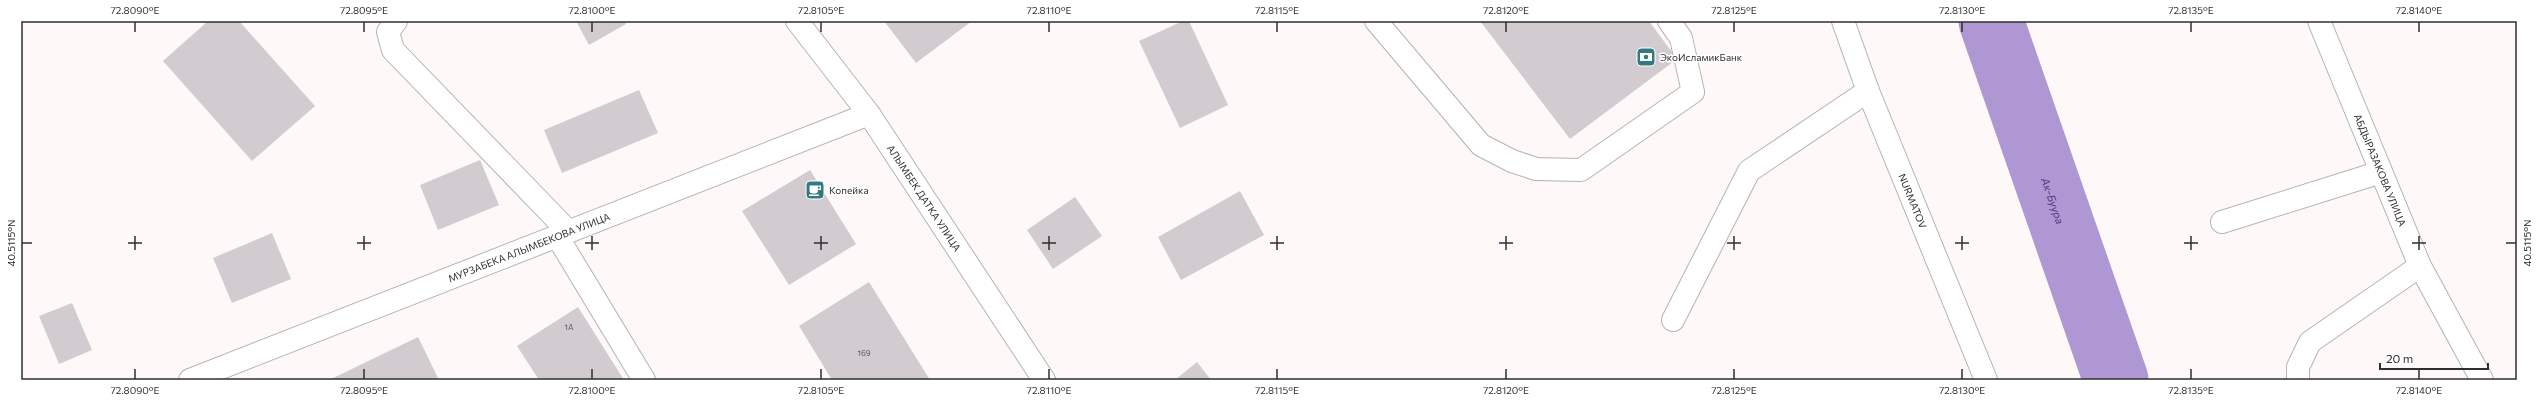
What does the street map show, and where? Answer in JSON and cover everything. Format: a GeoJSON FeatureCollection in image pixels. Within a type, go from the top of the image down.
{"type":"FeatureCollection","features":[{"type":"Feature","properties":{"kind":"street"},"geometry":{"type":"LineString","coordinates":[[396,21],[388,32],[393,50],[563,234],[644,380]]}},
{"type":"Feature","properties":{"kind":"street","name":"АЛЫМБЕК ДАТКА УЛИЦА"},"geometry":{"type":"LineString","coordinates":[[797,21],[868,114],[1044,380]]}},
{"type":"Feature","properties":{"kind":"street"},"geometry":{"type":"LineString","coordinates":[[1376,21],[1481,145],[1512,161],[1536,169],[1581,170],[1693,92],[1681,38],[1669,21]]}},
{"type":"Feature","properties":{"kind":"street","name":"NURMATOV"},"geometry":{"type":"LineString","coordinates":[[1843,21],[1868,91],[1986,380]]}},
{"type":"Feature","properties":{"kind":"street","name":"АБДЫРАЗАКОВА УЛИЦА"},"geometry":{"type":"LineString","coordinates":[[2318,21],[2420,266],[2482,380]]}},
{"type":"Feature","properties":{"kind":"street"},"geometry":{"type":"LineString","coordinates":[[1673,320],[1749,171],[1868,91]]}},
{"type":"Feature","properties":{"kind":"street","name":"МУРЗАБЕКА АЛЫМБЕКОВА УЛИЦА"},"geometry":{"type":"LineString","coordinates":[[190,380],[225,374],[563,234],[868,114]]}},
{"type":"Feature","properties":{"kind":"street"},"geometry":{"type":"LineString","coordinates":[[2222,222],[2381,172]]}},
{"type":"Feature","properties":{"kind":"street"},"geometry":{"type":"LineString","coordinates":[[2298,380],[2298,367],[2310,342],[2420,266]]}},
{"type":"Feature","properties":{"kind":"building"},"geometry":{"type":"Polygon","coordinates":[[[208,21],[239,21],[315,106],[252,161],[163,61],[208,21]]]}},
{"type":"Feature","properties":{"kind":"building"},"geometry":{"type":"Polygon","coordinates":[[[576,21],[624,21],[626,24],[589,45],[576,21]]]}},
{"type":"Feature","properties":{"kind":"building"},"geometry":{"type":"Polygon","coordinates":[[[884,21],[972,21],[916,63],[884,21]]]}},
{"type":"Feature","properties":{"kind":"building"},"geometry":{"type":"Polygon","coordinates":[[[1183,21],[1189,21],[1228,105],[1180,128],[1139,41],[1183,21]]]}},
{"type":"Feature","properties":{"kind":"building"},"geometry":{"type":"Polygon","coordinates":[[[1480,21],[1649,21],[1677,59],[1570,139],[1480,21]]]}},
{"type":"Feature","properties":{"kind":"building"},"geometry":{"type":"Polygon","coordinates":[[[639,90],[658,133],[562,173],[544,130],[639,90]]]}},
{"type":"Feature","properties":{"kind":"building"},"geometry":{"type":"Polygon","coordinates":[[[480,160],[499,205],[438,230],[420,185],[480,160]]]}},
{"type":"Feature","properties":{"kind":"building"},"geometry":{"type":"Polygon","coordinates":[[[810,170],[856,244],[789,285],[742,211],[810,170]]]}},
{"type":"Feature","properties":{"kind":"building"},"geometry":{"type":"Polygon","coordinates":[[[1240,191],[1264,235],[1181,280],[1158,237],[1240,191]]]}},
{"type":"Feature","properties":{"kind":"building"},"geometry":{"type":"Polygon","coordinates":[[[1075,197],[1102,236],[1053,269],[1027,230],[1075,197]]]}},
{"type":"Feature","properties":{"kind":"building"},"geometry":{"type":"Polygon","coordinates":[[[272,233],[291,279],[232,303],[213,258],[272,233]]]}},
{"type":"Feature","properties":{"kind":"building"},"geometry":{"type":"Polygon","coordinates":[[[869,282],[930,380],[832,380],[799,326],[869,282]]]}},
{"type":"Feature","properties":{"kind":"building"},"geometry":{"type":"Polygon","coordinates":[[[72,303],[92,350],[59,364],[39,316],[72,303]]]}},
{"type":"Feature","properties":{"kind":"building"},"geometry":{"type":"Polygon","coordinates":[[[578,307],[624,380],[539,380],[517,346],[578,307]]]}},
{"type":"Feature","properties":{"kind":"building"},"geometry":{"type":"Polygon","coordinates":[[[418,337],[439,380],[329,380],[418,337]]]}},
{"type":"Feature","properties":{"kind":"building"},"geometry":{"type":"Polygon","coordinates":[[[1197,362],[1211,380],[1175,380],[1197,362]]]}},
{"type":"Feature","properties":{"kind":"waterway","name":"Ак-Буура"},"geometry":{"type":"LineString","coordinates":[[1991,21],[2116,380]]}},
{"type":"Feature","properties":{"kind":"place","name":"ЭкоИсламикБанк"},"geometry":{"type":"Point","coordinates":[1646,57]}},
{"type":"Feature","properties":{"kind":"place","name":"Копейка"},"geometry":{"type":"Point","coordinates":[815,190]}}]}
